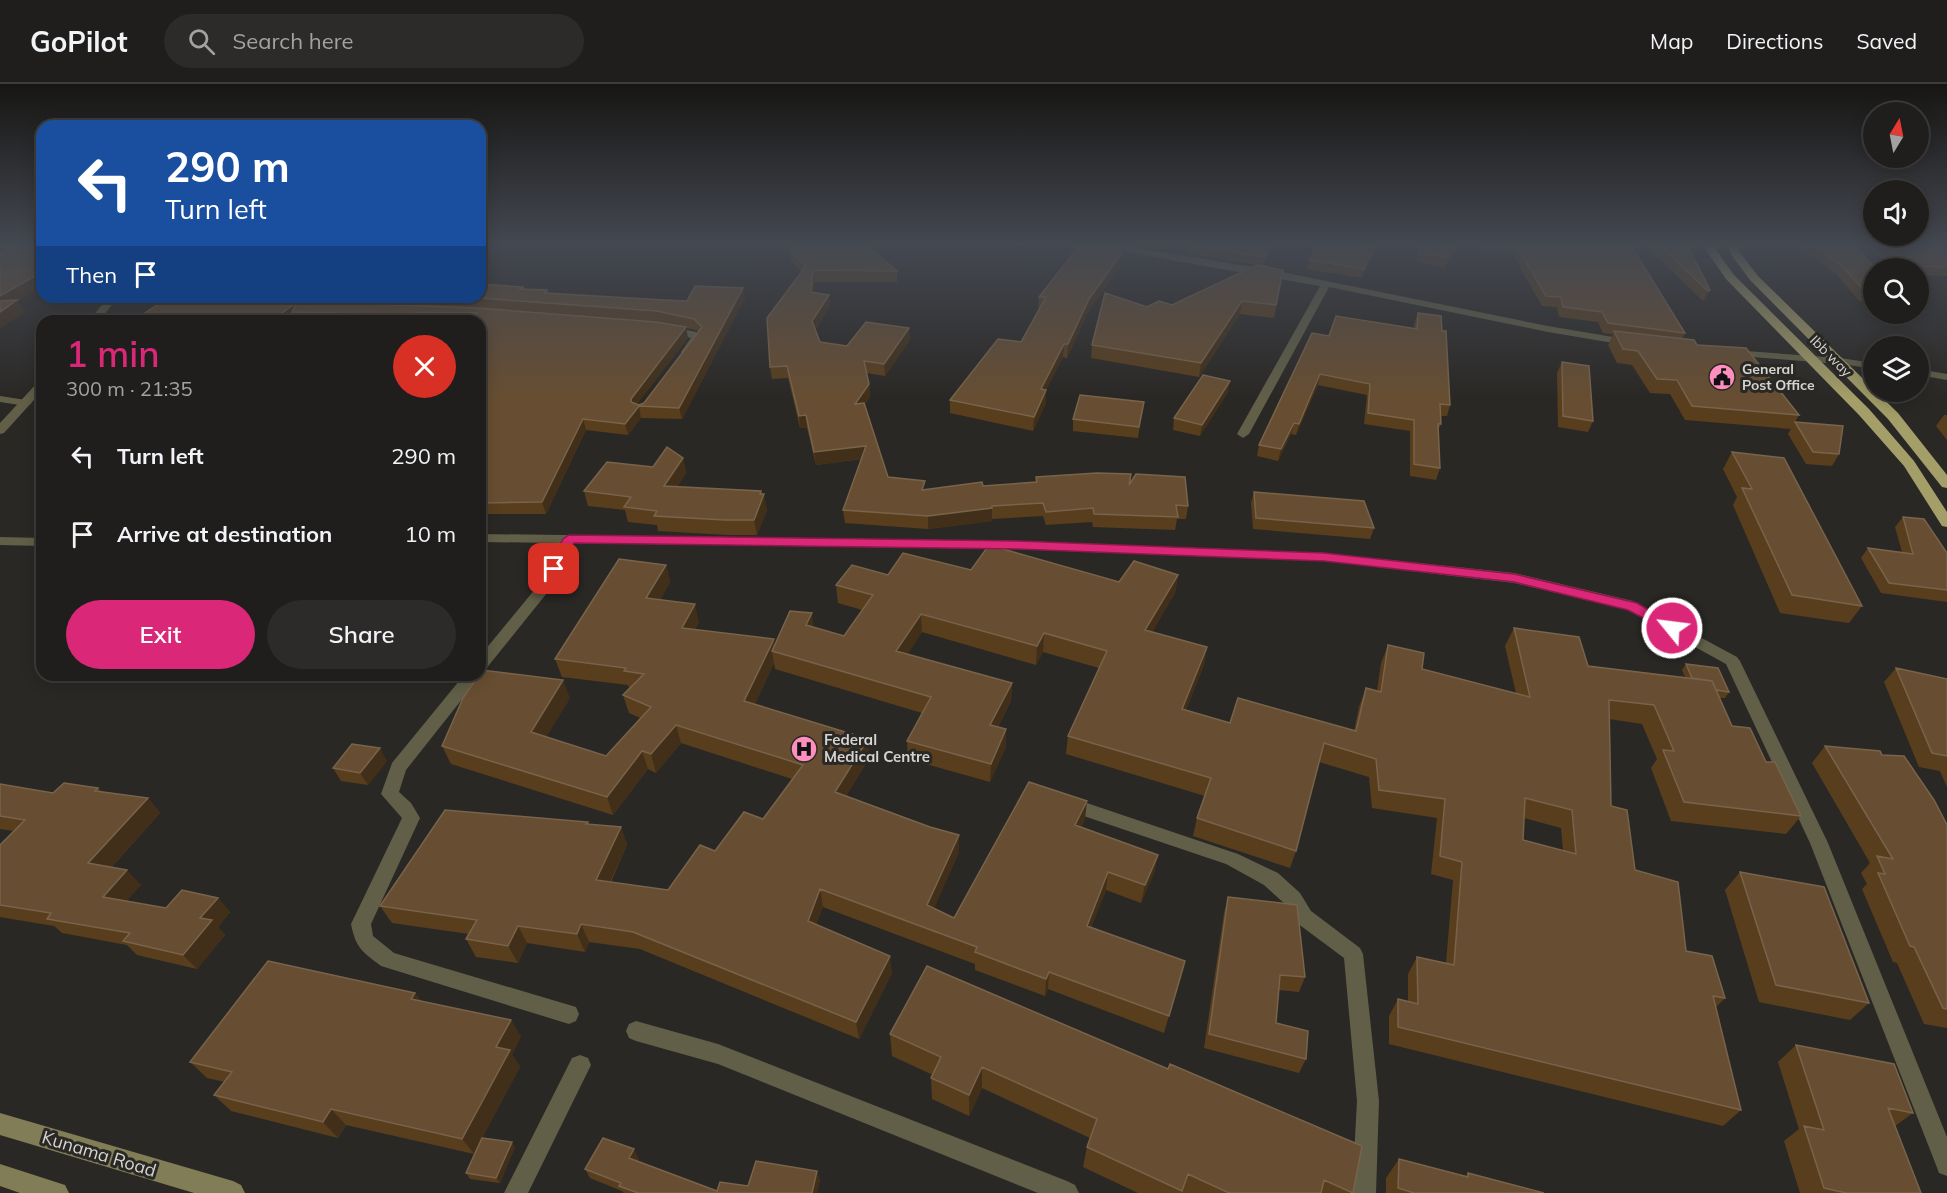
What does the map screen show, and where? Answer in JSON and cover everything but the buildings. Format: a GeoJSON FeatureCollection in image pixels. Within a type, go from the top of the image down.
{"type":"FeatureCollection","features":[{"type":"Feature","properties":{"kind":"highway","name":"Ibb way"},"geometry":{"type":"LineString","coordinates":[[1750,296],[1864,412],[1909,464],[1947,523]]}},
{"type":"Feature","properties":{"kind":"highway"},"geometry":{"type":"LineString","coordinates":[[1772,296],[1893,416],[1947,484]]}},
{"type":"Feature","properties":{"kind":"main road","name":"Kunama Road"},"geometry":{"type":"LineString","coordinates":[[0,1124],[233,1193]]}},
{"type":"Feature","properties":{"kind":"main road"},"geometry":{"type":"LineString","coordinates":[[0,1175],[57,1193]]}},
{"type":"Feature","properties":{"kind":"street"},"geometry":{"type":"LineString","coordinates":[[1243,434],[1319,296]]}},
{"type":"Feature","properties":{"kind":"street"},"geometry":{"type":"LineString","coordinates":[[1385,296],[1641,345]]}},
{"type":"Feature","properties":{"kind":"street"},"geometry":{"type":"LineString","coordinates":[[99,315],[108,303]]}},
{"type":"Feature","properties":{"kind":"street"},"geometry":{"type":"LineString","coordinates":[[659,327],[692,334],[697,338],[676,365]]}},
{"type":"Feature","properties":{"kind":"street"},"geometry":{"type":"LineString","coordinates":[[1725,353],[1863,365]]}},
{"type":"Feature","properties":{"kind":"street"},"geometry":{"type":"LineString","coordinates":[[1929,374],[1947,377]]}},
{"type":"Feature","properties":{"kind":"street"},"geometry":{"type":"LineString","coordinates":[[0,430],[36,391]]}},
{"type":"Feature","properties":{"kind":"street"},"geometry":{"type":"LineString","coordinates":[[0,399],[26,403]]}},
{"type":"Feature","properties":{"kind":"street"},"geometry":{"type":"LineString","coordinates":[[486,538],[1018,545],[1324,557],[1514,578],[1633,606],[1732,661],[1819,843],[1947,1165]]}},
{"type":"Feature","properties":{"kind":"street"},"geometry":{"type":"LineString","coordinates":[[486,659],[546,585],[569,539]]}},
{"type":"Feature","properties":{"kind":"street"},"geometry":{"type":"LineString","coordinates":[[0,541],[36,542]]}},
{"type":"Feature","properties":{"kind":"street"},"geometry":{"type":"LineString","coordinates":[[468,681],[398,768],[390,794],[405,808],[411,818],[362,924],[364,941],[388,960],[569,1014]]}},
{"type":"Feature","properties":{"kind":"street"},"geometry":{"type":"LineString","coordinates":[[1050,798],[1232,859],[1271,879],[1293,899],[1304,917],[1353,954],[1368,1101],[1364,1193]]}},
{"type":"Feature","properties":{"kind":"street"},"geometry":{"type":"LineString","coordinates":[[636,1031],[718,1054],[1067,1193]]}},
{"type":"Feature","properties":{"kind":"street"},"geometry":{"type":"LineString","coordinates":[[516,1193],[580,1065]]}},
{"type":"Feature","properties":{"kind":"place","name":"General Post Office"},"geometry":{"type":"Point","coordinates":[1722,377]}},
{"type":"Feature","properties":{"kind":"place","name":"Federal Medical Centre"},"geometry":{"type":"Point","coordinates":[804,749]}},
{"type":"Feature","properties":{"kind":"route"},"geometry":{"type":"LineString","coordinates":[[554,569],[569,539],[1018,545],[1324,557],[1514,578],[1633,606],[1672,628]]}}]}
